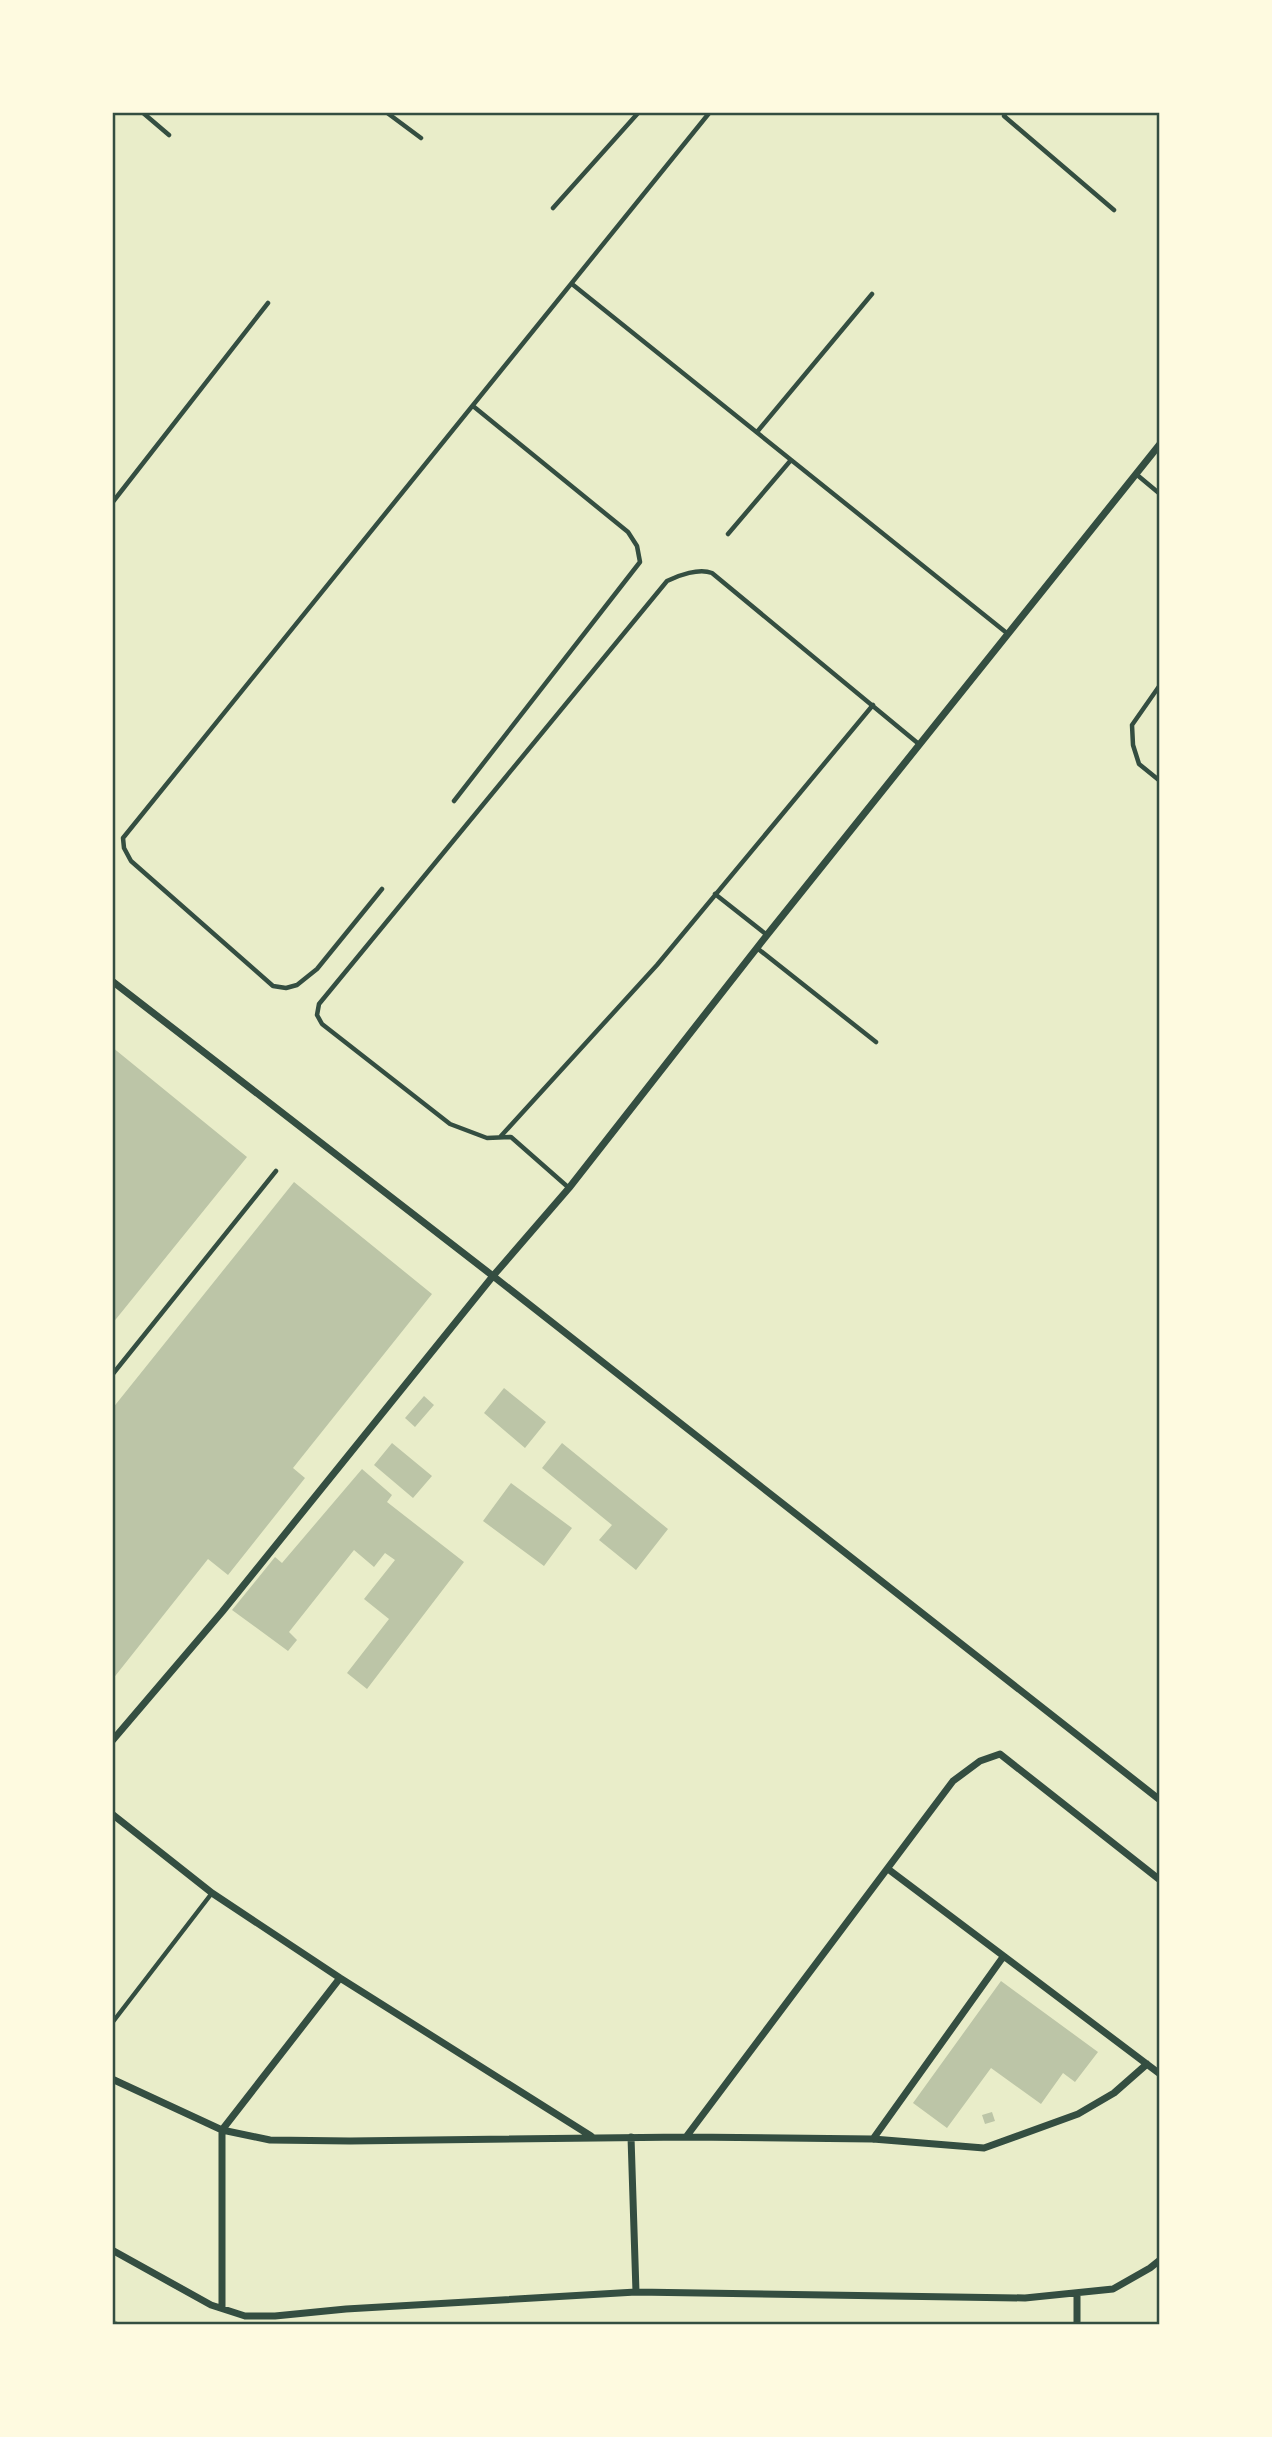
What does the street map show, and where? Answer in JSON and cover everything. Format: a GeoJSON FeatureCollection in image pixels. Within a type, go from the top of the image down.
{"type":"FeatureCollection","features":[{"type":"Feature","properties":{"kind":"street"},"geometry":{"type":"LineString","coordinates":[[113,1739],[222,1612],[493,1276],[569,1188],[767,935],[1160,444]]}},
{"type":"Feature","properties":{"kind":"street"},"geometry":{"type":"LineString","coordinates":[[112,981],[493,1276],[1160,1800]]}},
{"type":"Feature","properties":{"kind":"street"},"geometry":{"type":"LineString","coordinates":[[686,2137],[953,1781],[979,1761],[1000,1754],[1160,1880]]}},
{"type":"Feature","properties":{"kind":"street"},"geometry":{"type":"LineString","coordinates":[[112,1814],[212,1893],[340,1978],[592,2137]]}},
{"type":"Feature","properties":{"kind":"street"},"geometry":{"type":"LineString","coordinates":[[888,1869],[1160,2074]]}},
{"type":"Feature","properties":{"kind":"street"},"geometry":{"type":"LineString","coordinates":[[873,2139],[1003,1957]]}},
{"type":"Feature","properties":{"kind":"street"},"geometry":{"type":"LineString","coordinates":[[222,2308],[222,2130],[340,1978]]}},
{"type":"Feature","properties":{"kind":"street"},"geometry":{"type":"LineString","coordinates":[[112,2078],[222,2130],[270,2140],[592,2137],[873,2139],[984,2148],[1078,2114],[1114,2093],[1147,2064]]}},
{"type":"Feature","properties":{"kind":"street"},"geometry":{"type":"LineString","coordinates":[[631,2137],[636,2292]]}},
{"type":"Feature","properties":{"kind":"street"},"geometry":{"type":"LineString","coordinates":[[112,2250],[211,2305],[245,2316],[636,2292],[1025,2298],[1113,2290],[1150,2269],[1160,2260]]}},
{"type":"Feature","properties":{"kind":"street"},"geometry":{"type":"LineString","coordinates":[[1077,2293],[1077,2322]]}},
{"type":"Feature","properties":{"kind":"lane"},"geometry":{"type":"LineString","coordinates":[[142,112],[169,135]]}},
{"type":"Feature","properties":{"kind":"lane"},"geometry":{"type":"LineString","coordinates":[[386,112],[421,138]]}},
{"type":"Feature","properties":{"kind":"lane"},"geometry":{"type":"LineString","coordinates":[[553,208],[639,112]]}},
{"type":"Feature","properties":{"kind":"lane"},"geometry":{"type":"LineString","coordinates":[[382,889],[317,969],[297,985],[286,988],[273,986],[131,861],[124,848],[123,838],[710,112]]}},
{"type":"Feature","properties":{"kind":"lane"},"geometry":{"type":"LineString","coordinates":[[1007,112],[1004,116],[1114,210]]}},
{"type":"Feature","properties":{"kind":"lane"},"geometry":{"type":"LineString","coordinates":[[572,284],[1007,634]]}},
{"type":"Feature","properties":{"kind":"lane"},"geometry":{"type":"LineString","coordinates":[[757,432],[872,294]]}},
{"type":"Feature","properties":{"kind":"lane"},"geometry":{"type":"LineString","coordinates":[[112,503],[268,303]]}},
{"type":"Feature","properties":{"kind":"lane"},"geometry":{"type":"LineString","coordinates":[[453,801],[640,562],[637,546],[628,532],[473,406]]}},
{"type":"Feature","properties":{"kind":"lane"},"geometry":{"type":"LineString","coordinates":[[729,534],[791,460]]}},
{"type":"Feature","properties":{"kind":"lane"},"geometry":{"type":"LineString","coordinates":[[1135,474],[1160,494]]}},
{"type":"Feature","properties":{"kind":"lane"},"geometry":{"type":"LineString","coordinates":[[569,1188],[511,1137],[487,1138],[450,1124],[322,1024],[317,1015],[319,1004],[667,581],[676,576],[706,571],[712,573],[920,745]]}},
{"type":"Feature","properties":{"kind":"lane"},"geometry":{"type":"LineString","coordinates":[[1160,685],[1132,724],[1133,744],[1139,764],[1160,781]]}},
{"type":"Feature","properties":{"kind":"lane"},"geometry":{"type":"LineString","coordinates":[[501,1136],[657,964],[873,705]]}},
{"type":"Feature","properties":{"kind":"lane"},"geometry":{"type":"LineString","coordinates":[[715,894],[767,935]]}},
{"type":"Feature","properties":{"kind":"lane"},"geometry":{"type":"LineString","coordinates":[[757,948],[876,1042]]}},
{"type":"Feature","properties":{"kind":"lane"},"geometry":{"type":"LineString","coordinates":[[112,1375],[276,1171]]}},
{"type":"Feature","properties":{"kind":"lane"},"geometry":{"type":"LineString","coordinates":[[112,2023],[212,1893]]}},
{"type":"Feature","properties":{"kind":"building"},"geometry":{"type":"Polygon","coordinates":[[[112,1047],[247,1157],[112,1324],[112,1047]]]}},
{"type":"Feature","properties":{"kind":"building"},"geometry":{"type":"Polygon","coordinates":[[[294,1182],[432,1294],[293,1468],[305,1478],[228,1575],[208,1559],[112,1680],[112,1409],[294,1182]]]}},
{"type":"Feature","properties":{"kind":"building"},"geometry":{"type":"Polygon","coordinates":[[[504,1388],[546,1422],[525,1448],[484,1413],[504,1388]]]}},
{"type":"Feature","properties":{"kind":"building"},"geometry":{"type":"Polygon","coordinates":[[[424,1396],[434,1405],[415,1427],[405,1418],[424,1396]]]}},
{"type":"Feature","properties":{"kind":"building"},"geometry":{"type":"Polygon","coordinates":[[[392,1443],[432,1476],[413,1498],[374,1465],[392,1443]]]}},
{"type":"Feature","properties":{"kind":"building"},"geometry":{"type":"Polygon","coordinates":[[[562,1443],[668,1529],[636,1570],[599,1540],[612,1525],[542,1468],[562,1443]]]}},
{"type":"Feature","properties":{"kind":"building"},"geometry":{"type":"Polygon","coordinates":[[[362,1469],[392,1495],[387,1502],[464,1562],[367,1689],[347,1673],[389,1619],[364,1599],[395,1560],[385,1553],[374,1567],[354,1550],[289,1632],[297,1640],[288,1651],[232,1610],[275,1557],[282,1563],[362,1469]]]}},
{"type":"Feature","properties":{"kind":"building"},"geometry":{"type":"Polygon","coordinates":[[[511,1483],[572,1528],[544,1566],[483,1521],[511,1483]]]}},
{"type":"Feature","properties":{"kind":"building"},"geometry":{"type":"Polygon","coordinates":[[[1001,1981],[1098,2052],[1075,2082],[1063,2073],[1041,2104],[991,2068],[947,2128],[913,2103],[1001,1981]]]}},
{"type":"Feature","properties":{"kind":"building"},"geometry":{"type":"Polygon","coordinates":[[[992,2112],[995,2121],[985,2124],[982,2115],[992,2112]]]}},
{"type":"Feature","properties":{"kind":"waterway"},"geometry":{"type":"LineString","coordinates":[[112,2322],[117,2325]]}}]}
